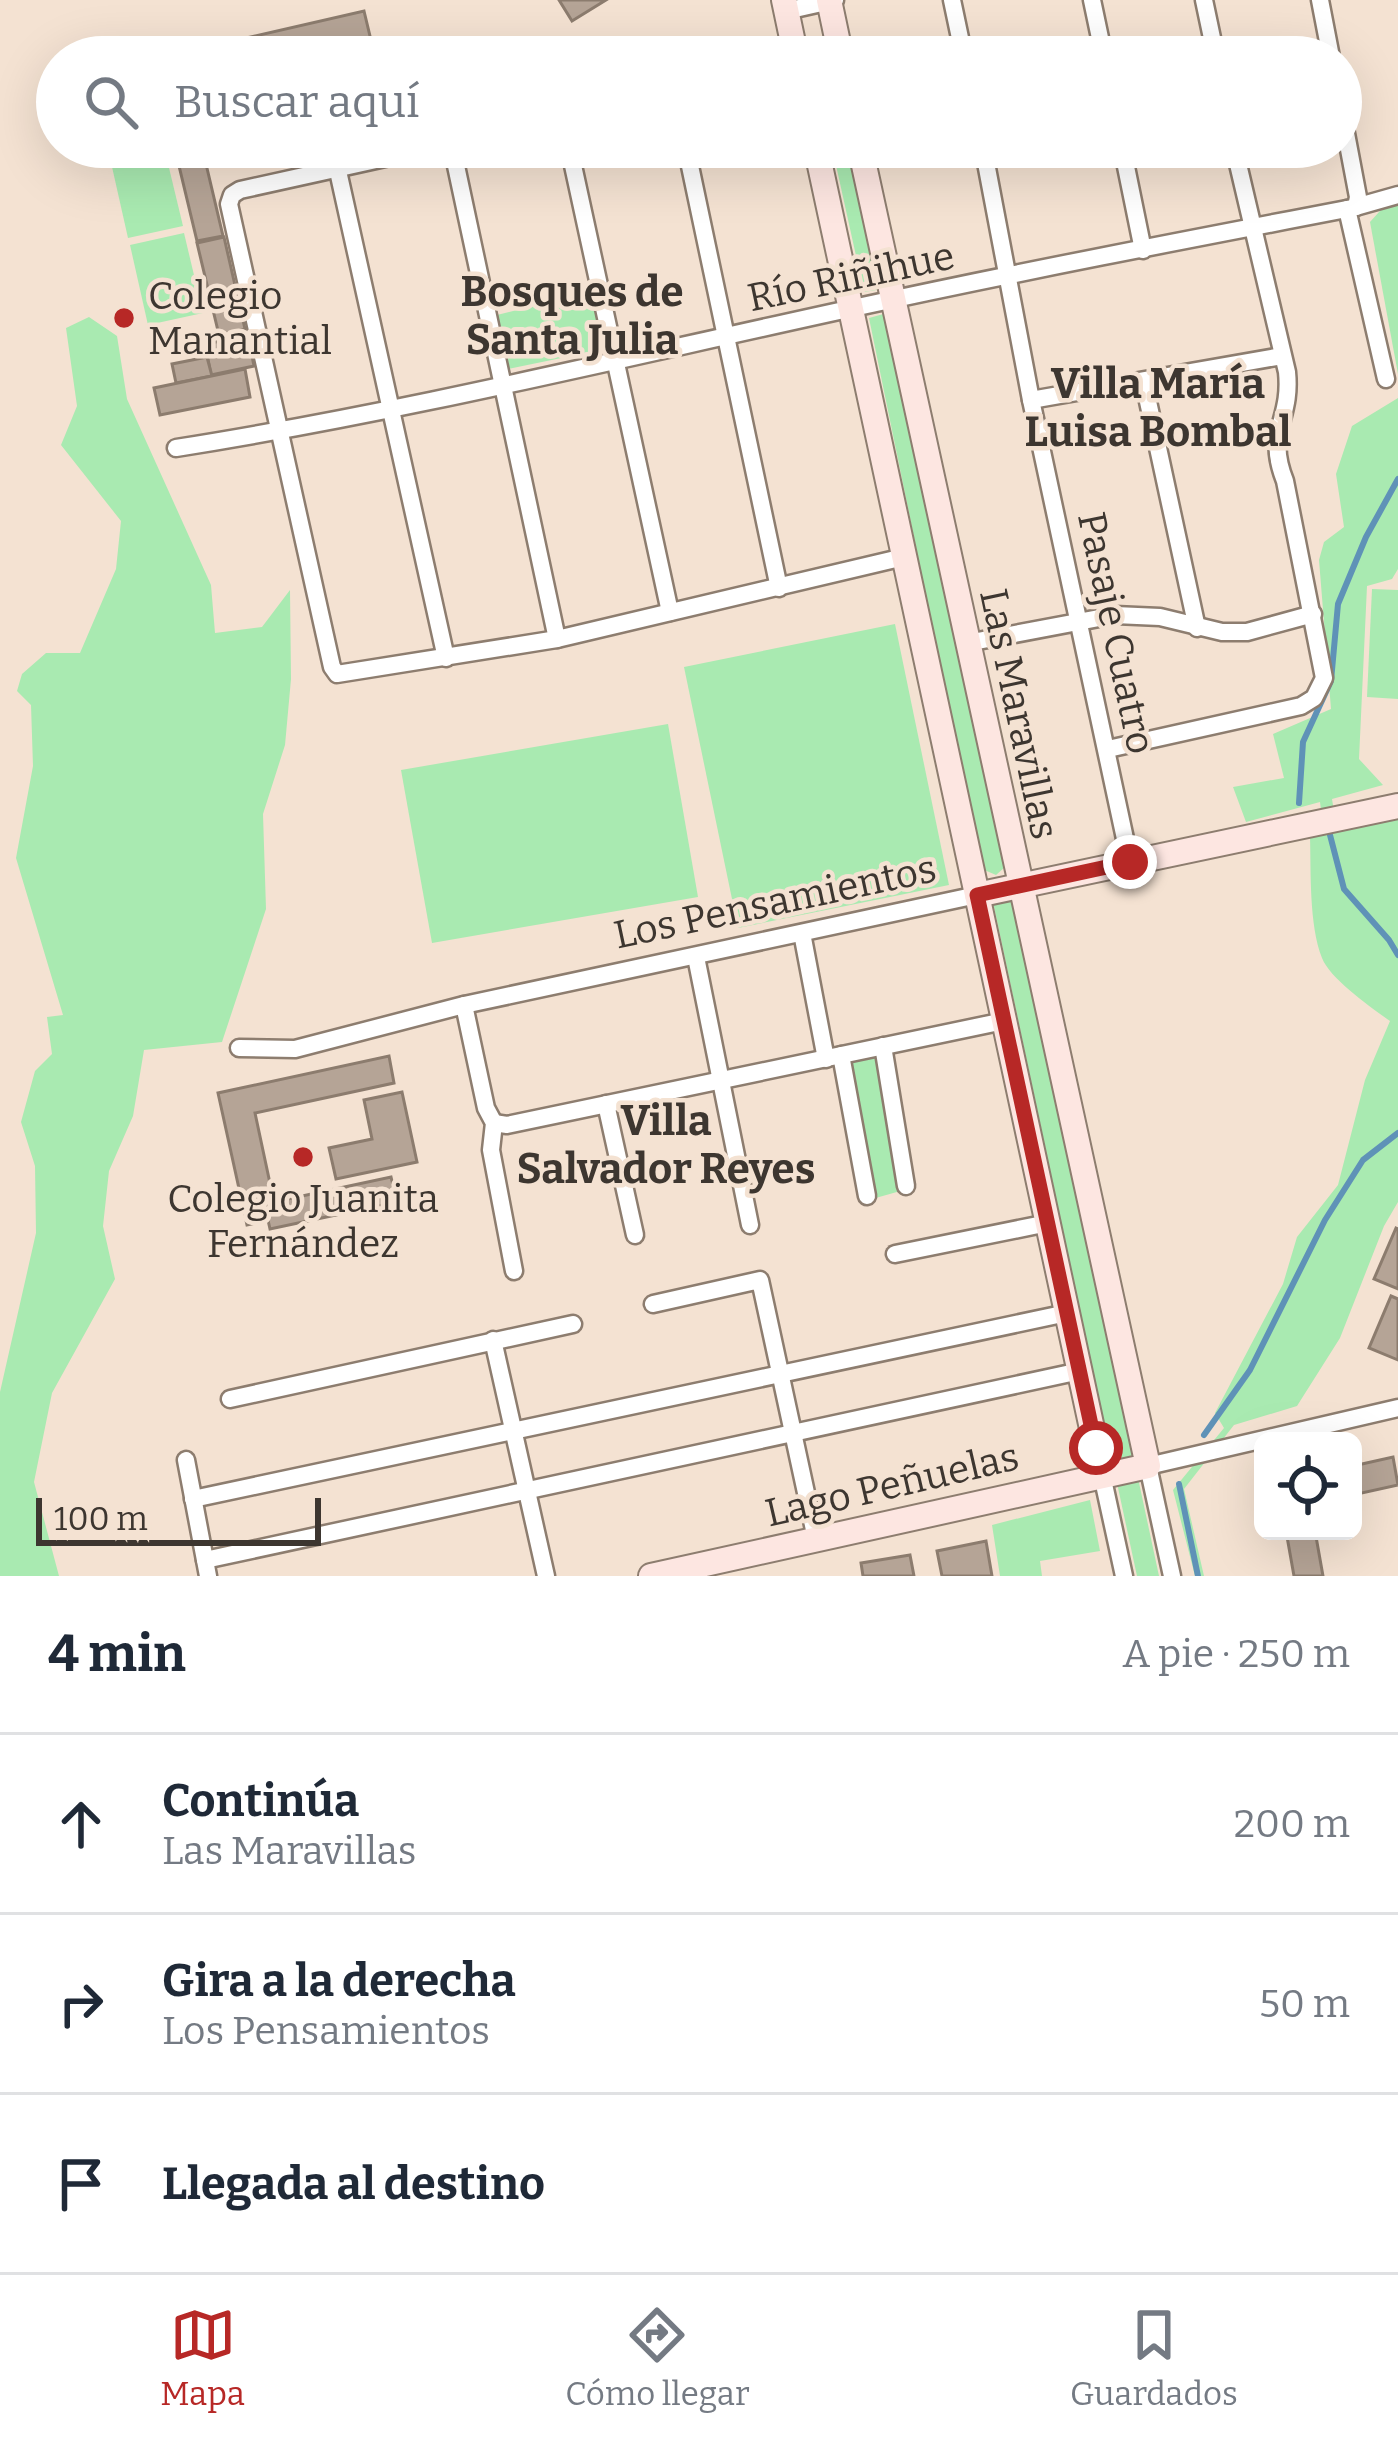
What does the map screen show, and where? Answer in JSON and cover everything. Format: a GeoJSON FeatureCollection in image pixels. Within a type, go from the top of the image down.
{"type":"FeatureCollection","features":[{"type":"Feature","properties":{"kind":"street"},"geometry":{"type":"LineString","coordinates":[[792,36],[785,5],[831,0],[837,36]]}},
{"type":"Feature","properties":{"kind":"street"},"geometry":{"type":"LineString","coordinates":[[952,0],[960,36]]}},
{"type":"Feature","properties":{"kind":"street"},"geometry":{"type":"LineString","coordinates":[[1092,0],[1100,36]]}},
{"type":"Feature","properties":{"kind":"street"},"geometry":{"type":"LineString","coordinates":[[1204,0],[1212,36]]}},
{"type":"Feature","properties":{"kind":"street"},"geometry":{"type":"LineString","coordinates":[[1320,0],[1327,36]]}},
{"type":"Feature","properties":{"kind":"street"},"geometry":{"type":"LineString","coordinates":[[350,168],[240,190],[229,204],[332,667],[338,674],[557,639],[904,557]]}},
{"type":"Feature","properties":{"kind":"street"},"geometry":{"type":"LineString","coordinates":[[457,168],[557,639]]}},
{"type":"Feature","properties":{"kind":"street"},"geometry":{"type":"LineString","coordinates":[[574,168],[670,612]]}},
{"type":"Feature","properties":{"kind":"street"},"geometry":{"type":"LineString","coordinates":[[691,168],[778,588]]}},
{"type":"Feature","properties":{"kind":"street","name":"Las Maravillas"},"geometry":{"type":"LineString","coordinates":[[820,168],[1124,1576]]}},
{"type":"Feature","properties":{"kind":"street","name":"Las Maravillas"},"geometry":{"type":"LineString","coordinates":[[865,168],[1172,1576]]}},
{"type":"Feature","properties":{"kind":"street","name":"Pasaje Cuatro"},"geometry":{"type":"LineString","coordinates":[[987,168],[1031,400],[1130,862]]}},
{"type":"Feature","properties":{"kind":"street"},"geometry":{"type":"LineString","coordinates":[[1126,168],[1143,250]]}},
{"type":"Feature","properties":{"kind":"street"},"geometry":{"type":"LineString","coordinates":[[1108,748],[1301,706],[1314,698],[1324,678],[1285,481],[1275,456],[1289,394],[1238,168]]}},
{"type":"Feature","properties":{"kind":"street"},"geometry":{"type":"LineString","coordinates":[[1353,168],[1358,196],[1352,208],[1386,380]]}},
{"type":"Feature","properties":{"kind":"street"},"geometry":{"type":"LineString","coordinates":[[338,171],[446,658]]}},
{"type":"Feature","properties":{"kind":"street","name":"Río Riñihue"},"geometry":{"type":"LineString","coordinates":[[176,448],[506,386],[850,308],[1398,195]]}},
{"type":"Feature","properties":{"kind":"street"},"geometry":{"type":"LineString","coordinates":[[1031,400],[1282,356]]}},
{"type":"Feature","properties":{"kind":"street"},"geometry":{"type":"LineString","coordinates":[[1144,383],[1197,628]]}},
{"type":"Feature","properties":{"kind":"street"},"geometry":{"type":"LineString","coordinates":[[967,644],[1080,620],[1139,615],[1197,628],[1247,632],[1312,614]]}},
{"type":"Feature","properties":{"kind":"street","name":"Los Pensamientos"},"geometry":{"type":"LineString","coordinates":[[239,1048],[295,1049],[464,1005],[1398,806]]}},
{"type":"Feature","properties":{"kind":"street"},"geometry":{"type":"LineString","coordinates":[[802,933],[867,1196]]}},
{"type":"Feature","properties":{"kind":"street"},"geometry":{"type":"LineString","coordinates":[[696,957],[750,1225]]}},
{"type":"Feature","properties":{"kind":"street"},"geometry":{"type":"LineString","coordinates":[[464,1005],[486,1108],[494,1123],[491,1150],[514,1271]]}},
{"type":"Feature","properties":{"kind":"street"},"geometry":{"type":"LineString","coordinates":[[494,1123],[508,1124],[1004,1021]]}},
{"type":"Feature","properties":{"kind":"street"},"geometry":{"type":"LineString","coordinates":[[883,1046],[906,1186]]}},
{"type":"Feature","properties":{"kind":"street"},"geometry":{"type":"LineString","coordinates":[[606,1104],[635,1235]]}},
{"type":"Feature","properties":{"kind":"street"},"geometry":{"type":"LineString","coordinates":[[895,1254],[1048,1223]]}},
{"type":"Feature","properties":{"kind":"street"},"geometry":{"type":"LineString","coordinates":[[653,1304],[760,1280],[816,1539]]}},
{"type":"Feature","properties":{"kind":"street"},"geometry":{"type":"LineString","coordinates":[[194,1499],[1067,1313]]}},
{"type":"Feature","properties":{"kind":"street"},"geometry":{"type":"LineString","coordinates":[[230,1399],[573,1324]]}},
{"type":"Feature","properties":{"kind":"street"},"geometry":{"type":"LineString","coordinates":[[493,1340],[546,1576]]}},
{"type":"Feature","properties":{"kind":"street"},"geometry":{"type":"LineString","coordinates":[[186,1460],[207,1568],[527,1490],[1080,1371]]}},
{"type":"Feature","properties":{"kind":"street"},"geometry":{"type":"LineString","coordinates":[[1148,1466],[1398,1408]]}},
{"type":"Feature","properties":{"kind":"street","name":"Lago Peñuelas"},"geometry":{"type":"LineString","coordinates":[[651,1576],[1148,1466]]}},
{"type":"Feature","properties":{"kind":"green space"},"geometry":{"type":"Polygon","coordinates":[[[112,168],[169,168],[183,226],[128,238],[112,168]]]}},
{"type":"Feature","properties":{"kind":"green space"},"geometry":{"type":"Polygon","coordinates":[[[837,168],[856,168],[882,289],[864,292],[837,168]]]}},
{"type":"Feature","properties":{"kind":"green space"},"geometry":{"type":"Polygon","coordinates":[[[1398,191],[1398,374],[1370,222],[1398,191]]]}},
{"type":"Feature","properties":{"kind":"green space"},"geometry":{"type":"Polygon","coordinates":[[[184,233],[203,313],[148,325],[130,245],[184,233]]]}},
{"type":"Feature","properties":{"kind":"green space"},"geometry":{"type":"Polygon","coordinates":[[[592,292],[605,349],[508,369],[497,315],[592,292]]]}},
{"type":"Feature","properties":{"kind":"green space"},"geometry":{"type":"Polygon","coordinates":[[[887,313],[1005,867],[996,875],[982,869],[869,318],[887,313]]]}},
{"type":"Feature","properties":{"kind":"green space"},"geometry":{"type":"Polygon","coordinates":[[[89,317],[117,336],[127,399],[211,585],[215,633],[262,627],[290,590],[291,679],[285,745],[263,814],[266,909],[222,1042],[144,1050],[133,1116],[109,1171],[103,1226],[115,1279],[52,1393],[34,1482],[59,1576],[0,1576],[0,1392],[36,1233],[35,1166],[21,1122],[35,1071],[52,1054],[47,1017],[63,1015],[16,858],[33,766],[31,705],[17,691],[22,674],[46,653],[80,653],[116,569],[121,521],[61,445],[77,406],[66,328],[89,317]]]}},
{"type":"Feature","properties":{"kind":"green space"},"geometry":{"type":"Polygon","coordinates":[[[1398,398],[1398,569],[1392,579],[1367,586],[1359,759],[1383,785],[1332,799],[1337,830],[1398,816],[1398,1202],[1340,1338],[1297,1406],[1234,1425],[1184,1489],[1204,1576],[1195,1576],[1173,1490],[1224,1428],[1215,1413],[1283,1284],[1297,1237],[1338,1185],[1365,1080],[1390,1021],[1342,984],[1322,958],[1313,914],[1310,837],[1324,833],[1320,802],[1246,822],[1233,787],[1284,778],[1273,734],[1331,709],[1319,560],[1324,542],[1344,527],[1336,474],[1352,426],[1398,398]]]}},
{"type":"Feature","properties":{"kind":"green space"},"geometry":{"type":"Polygon","coordinates":[[[1372,589],[1398,590],[1398,699],[1367,697],[1372,589]]]}},
{"type":"Feature","properties":{"kind":"green space"},"geometry":{"type":"Polygon","coordinates":[[[895,624],[949,885],[738,928],[684,667],[895,624]]]}},
{"type":"Feature","properties":{"kind":"green space"},"geometry":{"type":"Polygon","coordinates":[[[668,724],[698,897],[432,943],[401,770],[668,724]]]}},
{"type":"Feature","properties":{"kind":"green space"},"geometry":{"type":"Polygon","coordinates":[[[1012,898],[1133,1457],[1112,1461],[993,902],[1012,898]]]}},
{"type":"Feature","properties":{"kind":"green space"},"geometry":{"type":"Polygon","coordinates":[[[879,1050],[904,1190],[872,1199],[844,1058],[879,1050]]]}},
{"type":"Feature","properties":{"kind":"green space"},"geometry":{"type":"Polygon","coordinates":[[[1138,1478],[1159,1576],[1137,1576],[1117,1483],[1138,1478]]]}},
{"type":"Feature","properties":{"kind":"green space"},"geometry":{"type":"Polygon","coordinates":[[[1090,1500],[1100,1551],[1040,1561],[1042,1576],[1000,1576],[992,1525],[1090,1500]]]}},
{"type":"Feature","properties":{"kind":"building"},"geometry":{"type":"Polygon","coordinates":[[[559,0],[606,0],[572,21],[559,0]]]}},
{"type":"Feature","properties":{"kind":"building"},"geometry":{"type":"Polygon","coordinates":[[[364,11],[370,36],[255,36],[364,11]]]}},
{"type":"Feature","properties":{"kind":"building"},"geometry":{"type":"Polygon","coordinates":[[[180,168],[207,168],[223,236],[197,241],[180,168]]]}},
{"type":"Feature","properties":{"kind":"building"},"geometry":{"type":"Polygon","coordinates":[[[224,237],[245,329],[219,335],[197,243],[224,237]]]}},
{"type":"Feature","properties":{"kind":"building"},"geometry":{"type":"Polygon","coordinates":[[[248,336],[254,366],[211,375],[205,344],[248,336]]]}},
{"type":"Feature","properties":{"kind":"building"},"geometry":{"type":"Polygon","coordinates":[[[207,357],[212,376],[176,383],[172,364],[207,357]]]}},
{"type":"Feature","properties":{"kind":"building"},"geometry":{"type":"Polygon","coordinates":[[[245,369],[250,397],[160,415],[154,388],[245,369]]]}},
{"type":"Feature","properties":{"kind":"building"},"geometry":{"type":"Polygon","coordinates":[[[389,1056],[394,1083],[255,1113],[274,1202],[391,1177],[397,1202],[270,1229],[268,1220],[247,1225],[218,1093],[389,1056]]]}},
{"type":"Feature","properties":{"kind":"building"},"geometry":{"type":"Polygon","coordinates":[[[402,1092],[417,1162],[336,1179],[329,1148],[372,1139],[364,1100],[402,1092]]]}},
{"type":"Feature","properties":{"kind":"building"},"geometry":{"type":"Polygon","coordinates":[[[1398,1229],[1398,1289],[1374,1279],[1398,1229]]]}},
{"type":"Feature","properties":{"kind":"building"},"geometry":{"type":"Polygon","coordinates":[[[1391,1296],[1398,1299],[1398,1360],[1369,1348],[1391,1296]]]}},
{"type":"Feature","properties":{"kind":"building"},"geometry":{"type":"Polygon","coordinates":[[[1393,1457],[1398,1485],[1362,1493],[1362,1464],[1393,1457]]]}},
{"type":"Feature","properties":{"kind":"building"},"geometry":{"type":"Polygon","coordinates":[[[1288,1540],[1317,1540],[1323,1576],[1294,1576],[1288,1540]]]}},
{"type":"Feature","properties":{"kind":"building"},"geometry":{"type":"Polygon","coordinates":[[[986,1541],[992,1576],[942,1576],[937,1551],[986,1541]]]}},
{"type":"Feature","properties":{"kind":"building"},"geometry":{"type":"Polygon","coordinates":[[[910,1555],[914,1576],[863,1576],[861,1563],[910,1555]]]}},
{"type":"Feature","properties":{"kind":"waterway"},"geometry":{"type":"LineString","coordinates":[[1299,803],[1303,742],[1331,681],[1338,604],[1366,537],[1398,479]]}},
{"type":"Feature","properties":{"kind":"waterway"},"geometry":{"type":"LineString","coordinates":[[1330,835],[1344,889],[1398,955]]}},
{"type":"Feature","properties":{"kind":"waterway"},"geometry":{"type":"LineString","coordinates":[[1204,1435],[1250,1370],[1325,1220],[1363,1160],[1398,1133]]}},
{"type":"Feature","properties":{"kind":"waterway"},"geometry":{"type":"LineString","coordinates":[[1179,1484],[1198,1576]]}},
{"type":"Feature","properties":{"kind":"place","name":"Colegio Manantial"},"geometry":{"type":"Point","coordinates":[124,318]}},
{"type":"Feature","properties":{"kind":"place","name":"Colegio Juanita Fernández"},"geometry":{"type":"Point","coordinates":[303,1157]}},
{"type":"Feature","properties":{"kind":"district","name":"Bosques de Santa Julia"},"geometry":{"type":"Point","coordinates":[572,316]}},
{"type":"Feature","properties":{"kind":"district","name":"Villa María Luisa Bombal"},"geometry":{"type":"Point","coordinates":[1158,408]}},
{"type":"Feature","properties":{"kind":"district","name":"Villa Salvador Reyes"},"geometry":{"type":"Point","coordinates":[666,1145]}},
{"type":"Feature","properties":{"kind":"route"},"geometry":{"type":"LineString","coordinates":[[1096,1448],[977,895],[1130,862]]}}]}
